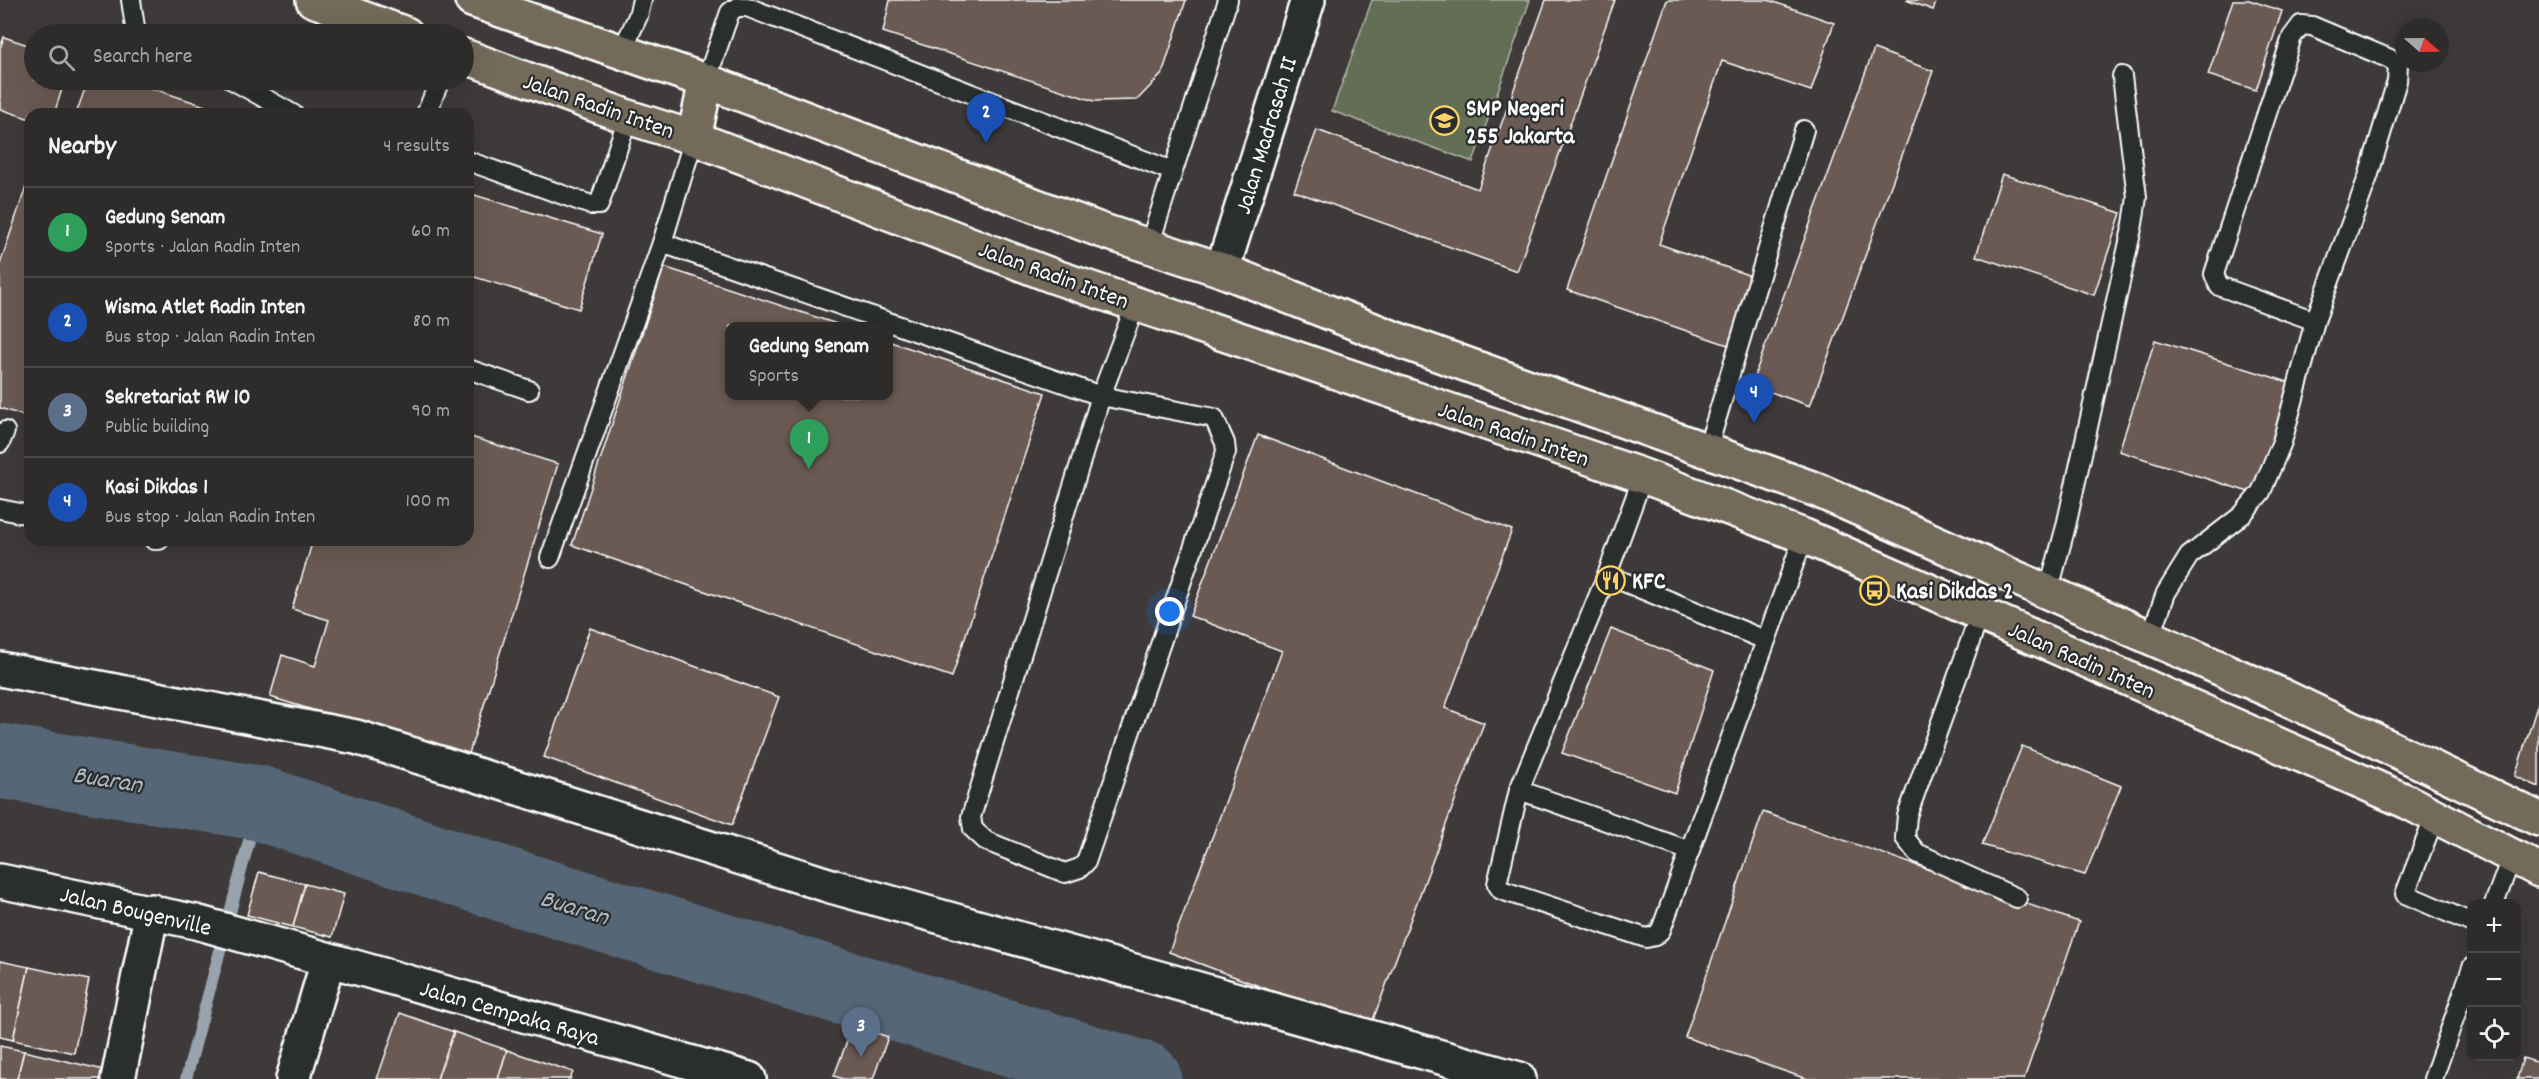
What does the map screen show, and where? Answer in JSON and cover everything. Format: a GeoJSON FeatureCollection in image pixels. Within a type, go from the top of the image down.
{"type":"FeatureCollection","features":[{"type":"Feature","properties":{"kind":"main road"},"geometry":{"type":"LineString","coordinates":[[313,0],[379,24]]}},
{"type":"Feature","properties":{"kind":"main road","name":"Jalan Radin Inten"},"geometry":{"type":"LineString","coordinates":[[472,0],[706,81],[1149,246],[1222,270],[1401,340],[1817,490],[2276,693],[2539,819]]}},
{"type":"Feature","properties":{"kind":"main road","name":"Jalan Radin Inten"},"geometry":{"type":"LineString","coordinates":[[474,60],[628,117],[694,138],[1053,276],[1643,476],[1804,537],[2408,802],[2526,863]]}},
{"type":"Feature","properties":{"kind":"main road"},"geometry":{"type":"LineString","coordinates":[[694,138],[706,81]]}},
{"type":"Feature","properties":{"kind":"street","name":"Jalan Madrasah II"},"geometry":{"type":"LineString","coordinates":[[1222,270],[1308,0]]}},
{"type":"Feature","properties":{"kind":"street"},"geometry":{"type":"LineString","coordinates":[[0,669],[356,737],[831,886],[1519,1079]]}},
{"type":"Feature","properties":{"kind":"street","name":"Jalan Bougenville"},"geometry":{"type":"LineString","coordinates":[[0,881],[152,911],[271,943]]}},
{"type":"Feature","properties":{"kind":"street"},"geometry":{"type":"LineString","coordinates":[[118,1079],[152,911]]}},
{"type":"Feature","properties":{"kind":"street","name":"Jalan Cempaka Raya"},"geometry":{"type":"LineString","coordinates":[[271,943],[749,1079]]}},
{"type":"Feature","properties":{"kind":"street"},"geometry":{"type":"LineString","coordinates":[[293,1079],[328,961]]}},
{"type":"Feature","properties":{"kind":"lane"},"geometry":{"type":"LineString","coordinates":[[131,0],[135,24]]}},
{"type":"Feature","properties":{"kind":"lane"},"geometry":{"type":"LineString","coordinates":[[621,53],[638,16],[642,0]]}},
{"type":"Feature","properties":{"kind":"lane"},"geometry":{"type":"LineString","coordinates":[[1149,246],[1228,0]]}},
{"type":"Feature","properties":{"kind":"lane"},"geometry":{"type":"LineString","coordinates":[[706,81],[730,12],[737,7],[747,7],[1172,171]]}},
{"type":"Feature","properties":{"kind":"lane"},"geometry":{"type":"LineString","coordinates":[[2150,638],[2166,593],[2189,556],[2242,515],[2261,492],[2282,442],[2315,321],[2368,177],[2397,81],[2398,66],[2390,59],[2312,26],[2301,25],[2292,38],[2214,274],[2219,286],[2315,321]]}},
{"type":"Feature","properties":{"kind":"lane"},"geometry":{"type":"LineString","coordinates":[[2048,593],[2069,514],[2138,197],[2122,76]]}},
{"type":"Feature","properties":{"kind":"lane"},"geometry":{"type":"LineString","coordinates":[[250,90],[282,108]]}},
{"type":"Feature","properties":{"kind":"lane"},"geometry":{"type":"LineString","coordinates":[[428,108],[436,90]]}},
{"type":"Feature","properties":{"kind":"lane"},"geometry":{"type":"LineString","coordinates":[[474,162],[591,206],[599,205],[628,117]]}},
{"type":"Feature","properties":{"kind":"lane"},"geometry":{"type":"LineString","coordinates":[[1707,450],[1803,130]]}},
{"type":"Feature","properties":{"kind":"lane"},"geometry":{"type":"LineString","coordinates":[[550,558],[662,243],[694,138]]}},
{"type":"Feature","properties":{"kind":"lane"},"geometry":{"type":"LineString","coordinates":[[662,243],[889,322]]}},
{"type":"Feature","properties":{"kind":"lane"},"geometry":{"type":"LineString","coordinates":[[893,324],[1101,396],[1214,418],[1225,443],[1226,452],[1086,861],[1080,868],[1065,873],[986,841],[973,829],[971,817],[1101,396],[1136,303]]}},
{"type":"Feature","properties":{"kind":"lane"},"geometry":{"type":"LineString","coordinates":[[474,371],[529,390]]}},
{"type":"Feature","properties":{"kind":"lane"},"geometry":{"type":"LineString","coordinates":[[1643,476],[1607,575],[1519,790],[1497,884],[1500,890],[1646,938],[1655,936],[1660,930],[1690,851],[1804,537]]}},
{"type":"Feature","properties":{"kind":"lane"},"geometry":{"type":"LineString","coordinates":[[0,509],[24,514]]}},
{"type":"Feature","properties":{"kind":"lane"},"geometry":{"type":"LineString","coordinates":[[1607,575],[1765,640]]}},
{"type":"Feature","properties":{"kind":"lane"},"geometry":{"type":"LineString","coordinates":[[1980,614],[1907,816],[1905,838],[1917,853],[2017,898]]}},
{"type":"Feature","properties":{"kind":"lane"},"geometry":{"type":"LineString","coordinates":[[1519,790],[1690,851]]}},
{"type":"Feature","properties":{"kind":"lane"},"geometry":{"type":"LineString","coordinates":[[2435,816],[2405,894],[2467,920]]}},
{"type":"Feature","properties":{"kind":"lane"},"geometry":{"type":"LineString","coordinates":[[2497,899],[2526,863]]}},
{"type":"Feature","properties":{"kind":"lane"},"geometry":{"type":"LineString","coordinates":[[2433,1079],[2467,981]]}},
{"type":"Feature","properties":{"kind":"green space"},"geometry":{"type":"Polygon","coordinates":[[[1372,0],[1530,0],[1473,162],[1332,111],[1372,0]]]}},
{"type":"Feature","properties":{"kind":"building"},"geometry":{"type":"Polygon","coordinates":[[[890,0],[1186,0],[1162,74],[1137,100],[1094,101],[883,32],[890,0]]]}},
{"type":"Feature","properties":{"kind":"building"},"geometry":{"type":"Polygon","coordinates":[[[1546,0],[1615,0],[1517,271],[1294,191],[1317,130],[1478,189],[1546,0]]]}},
{"type":"Feature","properties":{"kind":"building"},"geometry":{"type":"Polygon","coordinates":[[[1667,0],[1768,0],[1834,23],[1811,91],[1722,61],[1659,244],[1751,276],[1728,345],[1567,290],[1667,0]]]}},
{"type":"Feature","properties":{"kind":"building"},"geometry":{"type":"Polygon","coordinates":[[[1906,0],[1937,0],[1933,10],[1906,0]]]}},
{"type":"Feature","properties":{"kind":"building"},"geometry":{"type":"Polygon","coordinates":[[[2233,0],[2249,0],[2282,11],[2256,90],[2208,75],[2233,0]]]}},
{"type":"Feature","properties":{"kind":"building"},"geometry":{"type":"Polygon","coordinates":[[[4,37],[24,44],[24,90],[62,90],[56,108],[24,108],[24,117],[0,109],[0,48],[4,37]]]}},
{"type":"Feature","properties":{"kind":"building"},"geometry":{"type":"Polygon","coordinates":[[[1874,49],[1933,71],[1810,406],[1751,385],[1874,49]]]}},
{"type":"Feature","properties":{"kind":"building"},"geometry":{"type":"Polygon","coordinates":[[[84,90],[157,90],[211,108],[78,108],[84,90]]]}},
{"type":"Feature","properties":{"kind":"building"},"geometry":{"type":"Polygon","coordinates":[[[2002,174],[2121,213],[2094,295],[1976,256],[2002,174]]]}},
{"type":"Feature","properties":{"kind":"building"},"geometry":{"type":"Polygon","coordinates":[[[24,193],[24,416],[0,408],[0,264],[24,193]]]}},
{"type":"Feature","properties":{"kind":"building"},"geometry":{"type":"Polygon","coordinates":[[[474,195],[602,234],[579,309],[474,277],[474,195]]]}},
{"type":"Feature","properties":{"kind":"building"},"geometry":{"type":"Polygon","coordinates":[[[664,267],[831,322],[725,322],[725,400],[893,400],[893,343],[1045,393],[952,677],[572,545],[664,267]]]}},
{"type":"Feature","properties":{"kind":"building"},"geometry":{"type":"Polygon","coordinates":[[[2155,340],[2291,383],[2255,494],[2119,451],[2155,340]]]}},
{"type":"Feature","properties":{"kind":"building"},"geometry":{"type":"Polygon","coordinates":[[[1258,435],[1512,530],[1445,708],[1484,723],[1370,1028],[1169,952],[1282,651],[1190,616],[1258,435]]]}},
{"type":"Feature","properties":{"kind":"building"},"geometry":{"type":"Polygon","coordinates":[[[474,438],[558,464],[468,757],[270,697],[282,655],[315,666],[329,620],[292,609],[311,546],[474,546],[474,438]]]}},
{"type":"Feature","properties":{"kind":"building"},"geometry":{"type":"Polygon","coordinates":[[[590,628],[779,697],[732,825],[544,757],[590,628]]]}},
{"type":"Feature","properties":{"kind":"building"},"geometry":{"type":"Polygon","coordinates":[[[1611,629],[1714,670],[1675,793],[1562,753],[1611,629]]]}},
{"type":"Feature","properties":{"kind":"building"},"geometry":{"type":"Polygon","coordinates":[[[2539,700],[2539,787],[2515,776],[2539,700]]]}},
{"type":"Feature","properties":{"kind":"building"},"geometry":{"type":"Polygon","coordinates":[[[2022,746],[2121,786],[2085,875],[1982,845],[2022,746]]]}},
{"type":"Feature","properties":{"kind":"building"},"geometry":{"type":"Polygon","coordinates":[[[1763,812],[2079,922],[2024,1079],[1807,1079],[1685,1037],[1763,812]]]}},
{"type":"Feature","properties":{"kind":"building"},"geometry":{"type":"Polygon","coordinates":[[[259,872],[305,884],[293,927],[247,915],[259,872]]]}},
{"type":"Feature","properties":{"kind":"building"},"geometry":{"type":"Polygon","coordinates":[[[305,884],[344,894],[332,937],[293,927],[305,884]]]}},
{"type":"Feature","properties":{"kind":"building"},"geometry":{"type":"Polygon","coordinates":[[[0,961],[29,967],[13,1040],[0,1037],[0,961]]]}},
{"type":"Feature","properties":{"kind":"building"},"geometry":{"type":"Polygon","coordinates":[[[29,967],[89,980],[74,1053],[13,1040],[29,967]]]}},
{"type":"Feature","properties":{"kind":"building"},"geometry":{"type":"Polygon","coordinates":[[[400,1013],[454,1032],[437,1079],[377,1079],[400,1013]]]}},
{"type":"Feature","properties":{"kind":"building"},"geometry":{"type":"Polygon","coordinates":[[[853,1025],[888,1037],[873,1079],[843,1079],[834,1076],[853,1025]]]}},
{"type":"Feature","properties":{"kind":"building"},"geometry":{"type":"Polygon","coordinates":[[[454,1032],[507,1050],[498,1079],[437,1079],[454,1032]]]}},
{"type":"Feature","properties":{"kind":"building"},"geometry":{"type":"Polygon","coordinates":[[[0,1046],[24,1051],[17,1079],[0,1079],[0,1046]]]}},
{"type":"Feature","properties":{"kind":"building"},"geometry":{"type":"Polygon","coordinates":[[[507,1050],[573,1072],[570,1079],[498,1079],[507,1050]]]}},
{"type":"Feature","properties":{"kind":"building"},"geometry":{"type":"Polygon","coordinates":[[[24,1051],[104,1070],[102,1079],[17,1079],[24,1051]]]}},
{"type":"Feature","properties":{"kind":"building"},"geometry":{"type":"Polygon","coordinates":[[[2523,1058],[2539,1063],[2539,1079],[2517,1079],[2523,1058]]]}},
{"type":"Feature","properties":{"kind":"waterway","name":"Buaran"},"geometry":{"type":"LineString","coordinates":[[0,761],[259,803],[506,885],[1144,1079]]}},
{"type":"Feature","properties":{"kind":"waterway"},"geometry":{"type":"LineString","coordinates":[[186,1079],[259,803]]}},
{"type":"Feature","properties":{"kind":"place","name":"SMP Negeri 255 Jakarta"},"geometry":{"type":"Point","coordinates":[1445,121]}},
{"type":"Feature","properties":{"kind":"place","name":"Wisma Atlet Radin Inten"},"geometry":{"type":"Point","coordinates":[986,143]}},
{"type":"Feature","properties":{"kind":"place","name":"Kasi Dikdas 1"},"geometry":{"type":"Point","coordinates":[1754,423]}},
{"type":"Feature","properties":{"kind":"place","name":"Gedung Senam"},"geometry":{"type":"Point","coordinates":[809,469]}},
{"type":"Feature","properties":{"kind":"place","name":"KFC"},"geometry":{"type":"Point","coordinates":[1611,580]}},
{"type":"Feature","properties":{"kind":"place","name":"Kasi Dikdas 2"},"geometry":{"type":"Point","coordinates":[1875,590]}},
{"type":"Feature","properties":{"kind":"place","name":"Sekretariat RW 10"},"geometry":{"type":"Point","coordinates":[861,1057]}}]}
